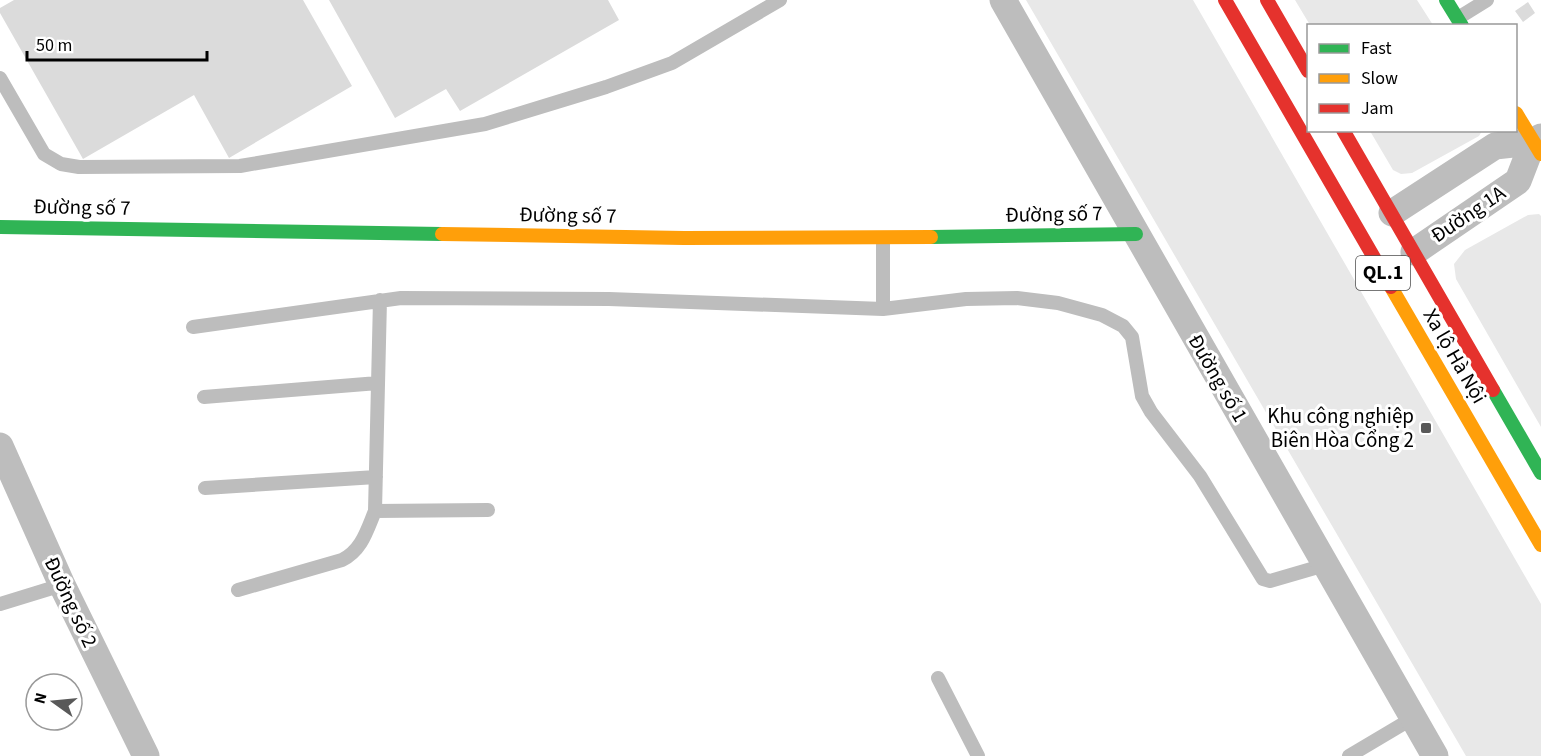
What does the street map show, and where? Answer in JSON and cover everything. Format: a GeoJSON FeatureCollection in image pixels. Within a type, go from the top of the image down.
{"type":"FeatureCollection","features":[{"type":"Feature","properties":{"kind":"main road","name":"Xa lộ Hà Nội"},"geometry":{"type":"LineString","coordinates":[[1225,0],[1541,546]]}},
{"type":"Feature","properties":{"kind":"main road"},"geometry":{"type":"LineString","coordinates":[[1267,0],[1307,69]]}},
{"type":"Feature","properties":{"kind":"main road"},"geometry":{"type":"LineString","coordinates":[[1446,0],[1460,22]]}},
{"type":"Feature","properties":{"kind":"main road"},"geometry":{"type":"LineString","coordinates":[[1517,116],[1538,144]]}},
{"type":"Feature","properties":{"kind":"main road","name":"Xa lộ Hà Nội"},"geometry":{"type":"LineString","coordinates":[[1344,132],[1541,473]]}},
{"type":"Feature","properties":{"kind":"main road","name":"Đường số 7"},"geometry":{"type":"LineString","coordinates":[[0,227],[684,238],[1136,234]]}},
{"type":"Feature","properties":{"kind":"street","name":"Đường số 1"},"geometry":{"type":"LineString","coordinates":[[1003,0],[1435,756]]}},
{"type":"Feature","properties":{"kind":"street","name":"Đường 1A"},"geometry":{"type":"LineString","coordinates":[[1392,213],[1495,146],[1538,144]]}},
{"type":"Feature","properties":{"kind":"street","name":"Đường 1A"},"geometry":{"type":"LineString","coordinates":[[1414,252],[1518,181],[1538,144]]}},
{"type":"Feature","properties":{"kind":"street","name":"Đường số 2"},"geometry":{"type":"LineString","coordinates":[[0,446],[7,482],[62,585],[146,756]]}},
{"type":"Feature","properties":{"kind":"lane"},"geometry":{"type":"LineString","coordinates":[[0,78],[44,154],[61,164],[79,167],[240,166],[485,124],[551,104],[672,63],[780,0]]}},
{"type":"Feature","properties":{"kind":"lane"},"geometry":{"type":"LineString","coordinates":[[1460,22],[1487,0]]}},
{"type":"Feature","properties":{"kind":"lane"},"geometry":{"type":"LineString","coordinates":[[883,309],[884,238]]}},
{"type":"Feature","properties":{"kind":"lane"},"geometry":{"type":"LineString","coordinates":[[193,327],[401,298],[609,299],[883,309],[966,299],[1017,298],[1058,303],[1102,315],[1123,326],[1132,338],[1142,396],[1146,404],[1200,476],[1263,579],[1270,581],[1325,565]]}},
{"type":"Feature","properties":{"kind":"lane"},"geometry":{"type":"LineString","coordinates":[[238,590],[342,560],[351,555],[364,538],[375,511],[380,300]]}},
{"type":"Feature","properties":{"kind":"lane"},"geometry":{"type":"LineString","coordinates":[[204,397],[378,383]]}},
{"type":"Feature","properties":{"kind":"lane"},"geometry":{"type":"LineString","coordinates":[[205,488],[376,477]]}},
{"type":"Feature","properties":{"kind":"lane"},"geometry":{"type":"LineString","coordinates":[[375,511],[488,510]]}},
{"type":"Feature","properties":{"kind":"lane"},"geometry":{"type":"LineString","coordinates":[[0,604],[62,585]]}},
{"type":"Feature","properties":{"kind":"lane"},"geometry":{"type":"LineString","coordinates":[[938,678],[978,756]]}},
{"type":"Feature","properties":{"kind":"lane"},"geometry":{"type":"LineString","coordinates":[[1349,756],[1413,718]]}},
{"type":"Feature","properties":{"kind":"shaded area"},"geometry":{"type":"Polygon","coordinates":[[[1026,0],[1193,0],[1541,604],[1541,756],[1466,756],[1026,0]]]}},
{"type":"Feature","properties":{"kind":"shaded area"},"geometry":{"type":"Polygon","coordinates":[[[1295,0],[1417,0],[1432,24],[1309,24],[1295,0]]]}},
{"type":"Feature","properties":{"kind":"shaded area"},"geometry":{"type":"Polygon","coordinates":[[[1371,132],[1481,132],[1479,136],[1412,173],[1401,174],[1393,170],[1371,132]]]}},
{"type":"Feature","properties":{"kind":"shaded area"},"geometry":{"type":"Polygon","coordinates":[[[1539,214],[1541,216],[1541,427],[1456,279],[1454,264],[1465,250],[1528,215],[1539,214]]]}},
{"type":"Feature","properties":{"kind":"building"},"geometry":{"type":"Polygon","coordinates":[[[14,0],[303,0],[352,86],[229,158],[194,95],[83,159],[0,13],[0,8],[14,0]]]}},
{"type":"Feature","properties":{"kind":"building"},"geometry":{"type":"Polygon","coordinates":[[[329,0],[608,0],[619,20],[460,111],[446,89],[395,118],[329,0]]]}},
{"type":"Feature","properties":{"kind":"building"},"geometry":{"type":"Polygon","coordinates":[[[1528,2],[1535,13],[1523,22],[1515,11],[1528,2]]]}},
{"type":"Feature","properties":{"kind":"traffic: fast"},"geometry":{"type":"LineString","coordinates":[[1446,0],[1461,24]]}},
{"type":"Feature","properties":{"kind":"traffic: fast"},"geometry":{"type":"LineString","coordinates":[[0,227],[442,234]]}},
{"type":"Feature","properties":{"kind":"traffic: fast"},"geometry":{"type":"LineString","coordinates":[[931,237],[1136,234]]}},
{"type":"Feature","properties":{"kind":"traffic: fast"},"geometry":{"type":"LineString","coordinates":[[1493,390],[1541,473]]}},
{"type":"Feature","properties":{"kind":"traffic: slow"},"geometry":{"type":"LineString","coordinates":[[1517,115],[1541,154]]}},
{"type":"Feature","properties":{"kind":"traffic: slow"},"geometry":{"type":"LineString","coordinates":[[442,234],[684,238],[931,237]]}},
{"type":"Feature","properties":{"kind":"traffic: slow"},"geometry":{"type":"LineString","coordinates":[[1391,287],[1541,545]]}},
{"type":"Feature","properties":{"kind":"traffic: jam"},"geometry":{"type":"LineString","coordinates":[[1225,0],[1391,287]]}},
{"type":"Feature","properties":{"kind":"traffic: jam"},"geometry":{"type":"LineString","coordinates":[[1267,0],[1307,69]]}},
{"type":"Feature","properties":{"kind":"traffic: jam"},"geometry":{"type":"LineString","coordinates":[[1344,132],[1493,390]]}},
{"type":"Feature","properties":{"kind":"place","name":"Khu công nghiệp Biên Hòa Cổng 2"},"geometry":{"type":"Point","coordinates":[1426,428]}}]}
